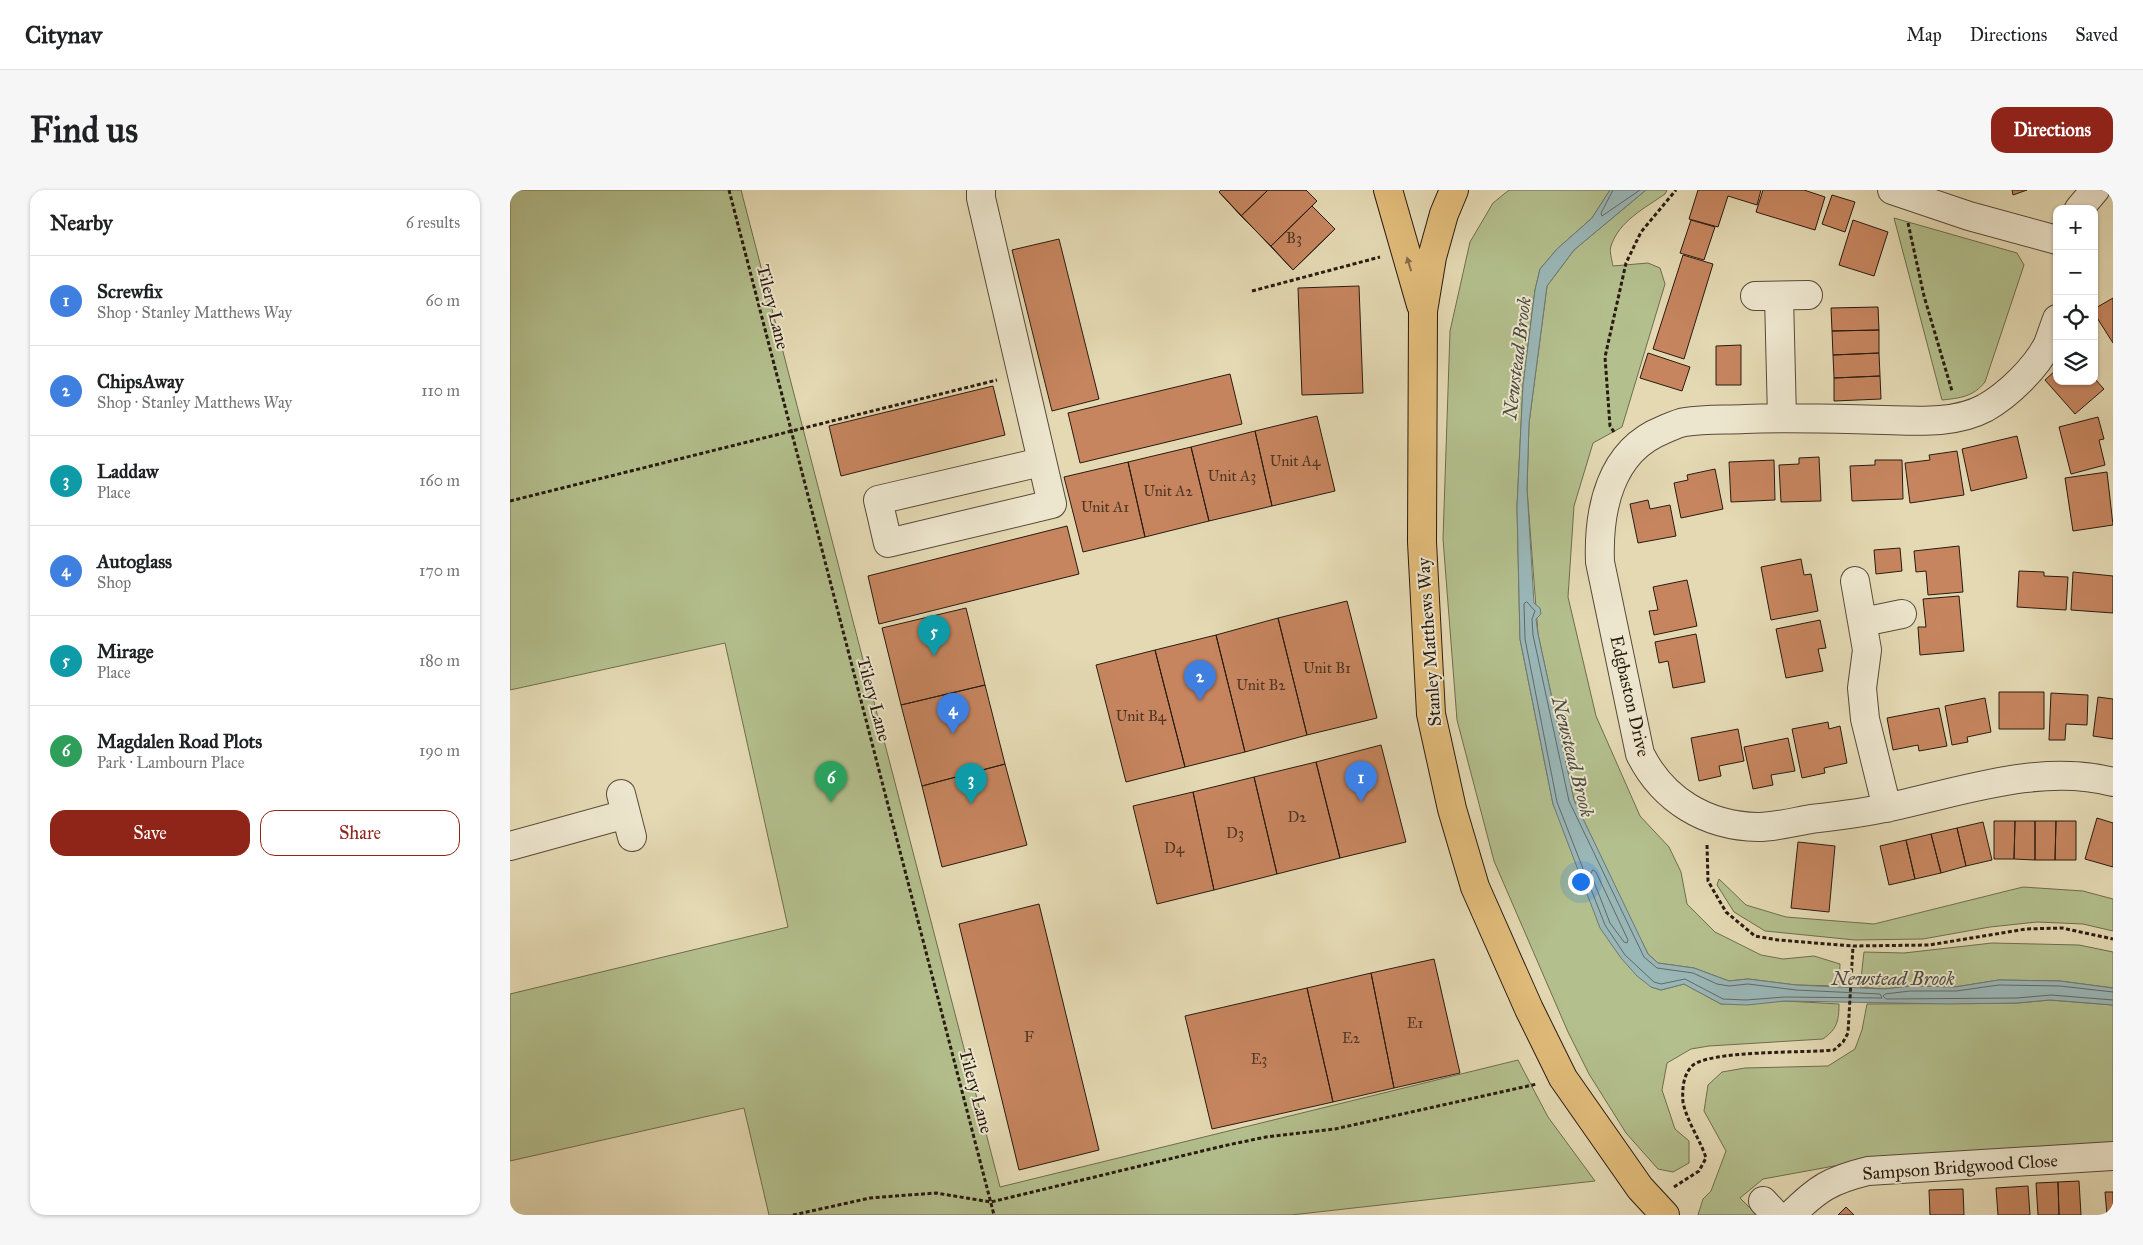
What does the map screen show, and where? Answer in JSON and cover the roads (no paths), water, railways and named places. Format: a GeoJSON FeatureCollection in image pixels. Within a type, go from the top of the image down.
{"type":"FeatureCollection","features":[{"type":"Feature","properties":{"kind":"main road","name":"Stanley Matthews Way"},"geometry":{"type":"LineString","coordinates":[[1388,190],[1423,311]]}},
{"type":"Feature","properties":{"kind":"main road","name":"Stanley Matthews Way"},"geometry":{"type":"LineString","coordinates":[[1454,190],[1444,214],[1432,257],[1423,311],[1422,542],[1431,714],[1452,809],[1475,887],[1529,1009],[1563,1078],[1610,1146],[1659,1209]]}},
{"type":"Feature","properties":{"kind":"street"},"geometry":{"type":"LineString","coordinates":[[981,190],[981,198],[1052,504],[888,543],[878,500],[1042,462]]}},
{"type":"Feature","properties":{"kind":"street"},"geometry":{"type":"LineString","coordinates":[[2082,205],[2095,190]]}},
{"type":"Feature","properties":{"kind":"street"},"geometry":{"type":"LineString","coordinates":[[1896,192],[1969,216],[2053,239]]}},
{"type":"Feature","properties":{"kind":"street"},"geometry":{"type":"LineString","coordinates":[[1782,418],[1767,296],[1808,295]]}},
{"type":"Feature","properties":{"kind":"street","name":"Edgbaston Drive"},"geometry":{"type":"LineString","coordinates":[[2053,329],[2047,345],[2030,369],[2006,392],[1984,408],[1959,417],[1927,421],[1782,418],[1684,422],[1649,435],[1626,454],[1612,479],[1603,508],[1599,545],[1600,562],[1640,754],[1649,773],[1669,795],[1707,817],[1759,827],[1887,808],[2022,778],[2095,777],[2113,782]]}},
{"type":"Feature","properties":{"kind":"street"},"geometry":{"type":"LineString","coordinates":[[1855,581],[1867,650],[1862,688],[1865,719],[1887,808]]}},
{"type":"Feature","properties":{"kind":"street"},"geometry":{"type":"LineString","coordinates":[[1863,622],[1902,614]]}},
{"type":"Feature","properties":{"kind":"street"},"geometry":{"type":"LineString","coordinates":[[510,846],[627,815]]}},
{"type":"Feature","properties":{"kind":"street","name":"Sampson Bridgwood Close"},"geometry":{"type":"LineString","coordinates":[[1791,1215],[1814,1192],[1841,1177],[1868,1171],[2113,1156]]}},
{"type":"Feature","properties":{"kind":"water"},"geometry":{"type":"Polygon","coordinates":[[[1610,190],[1646,190],[1574,250],[1547,286],[1529,423],[1527,489],[1534,603],[1540,608],[1541,614],[1536,619],[1538,634],[1574,800],[1648,954],[1658,963],[1694,968],[1729,981],[1748,979],[1796,985],[1884,989],[1910,986],[1955,987],[1999,980],[2060,981],[2113,988],[2113,1005],[2050,1000],[2017,1003],[1948,1004],[1785,1001],[1747,1005],[1721,1004],[1684,984],[1661,990],[1651,987],[1637,976],[1621,958],[1600,928],[1553,804],[1520,639],[1517,506],[1523,385],[1535,290],[1540,269],[1557,249],[1592,218],[1610,190]]]}},
{"type":"Feature","properties":{"kind":"place","name":"Mirage"},"geometry":{"type":"Point","coordinates":[934,656]}},
{"type":"Feature","properties":{"kind":"place","name":"ChipsAway"},"geometry":{"type":"Point","coordinates":[1200,701]}},
{"type":"Feature","properties":{"kind":"place","name":"Autoglass"},"geometry":{"type":"Point","coordinates":[953,734]}},
{"type":"Feature","properties":{"kind":"place","name":"Magdalen Road Plots"},"geometry":{"type":"Point","coordinates":[831,802]}},
{"type":"Feature","properties":{"kind":"place","name":"Screwfix"},"geometry":{"type":"Point","coordinates":[1361,802]}},
{"type":"Feature","properties":{"kind":"place","name":"Laddaw"},"geometry":{"type":"Point","coordinates":[971,804]}},
{"type":"Feature","properties":{"kind":"water label","name":"Newstead Brook"},"geometry":{"type":"Point","coordinates":[1517,358]}},
{"type":"Feature","properties":{"kind":"water label","name":"Newstead Brook"},"geometry":{"type":"Point","coordinates":[1573,757]}},
{"type":"Feature","properties":{"kind":"water label","name":"Newstead Brook"},"geometry":{"type":"Point","coordinates":[1893,978]}}]}
